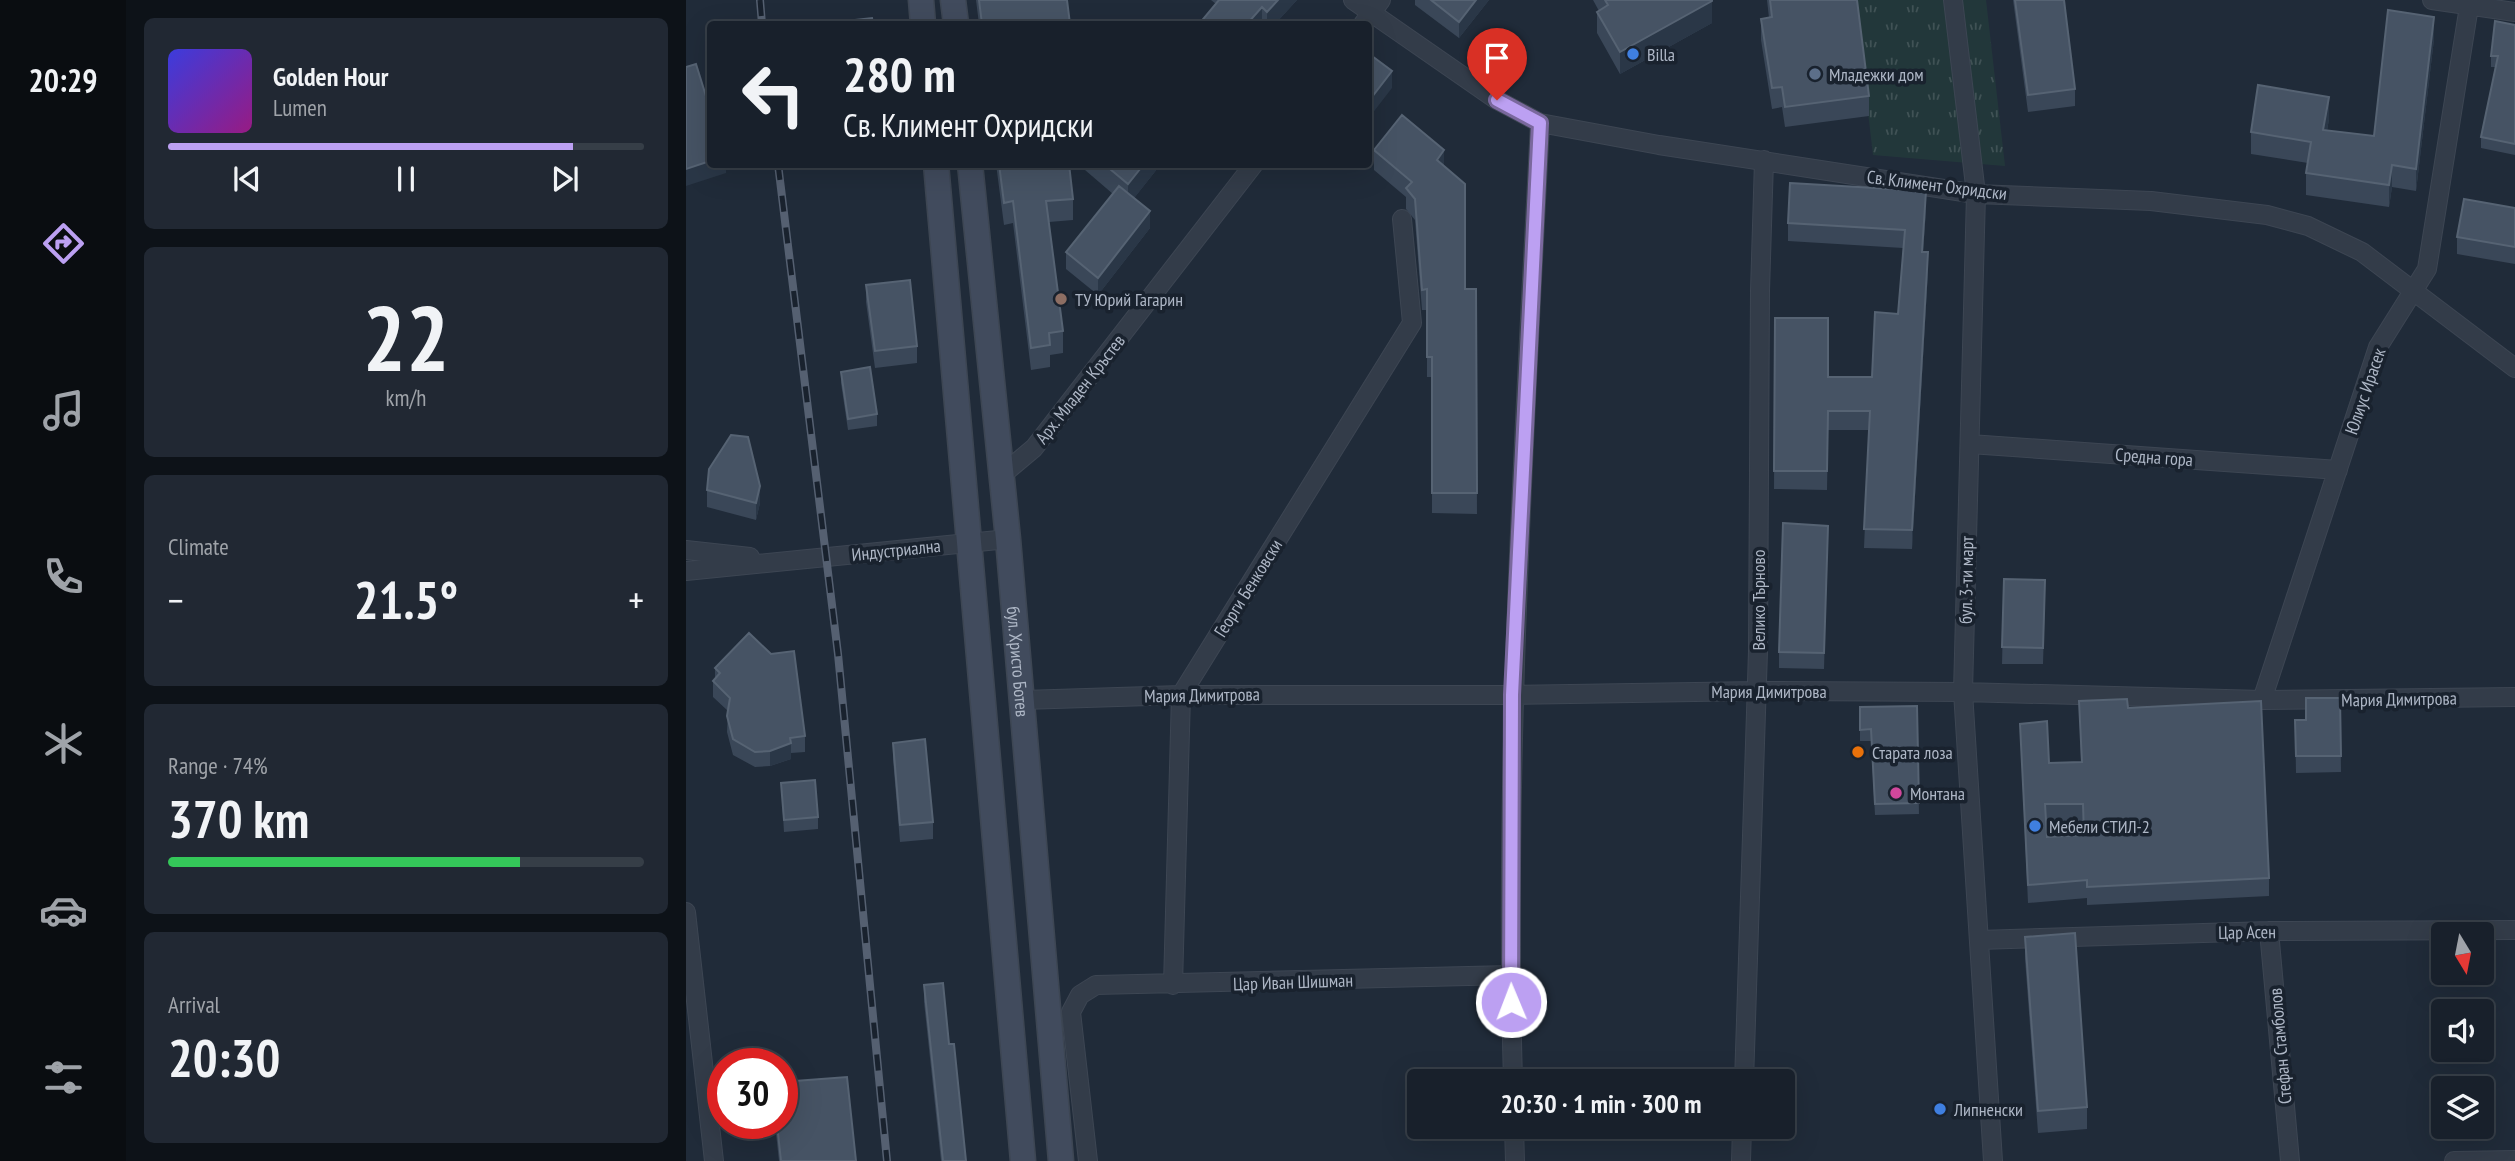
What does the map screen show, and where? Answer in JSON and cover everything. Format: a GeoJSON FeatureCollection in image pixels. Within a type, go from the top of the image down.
{"type":"FeatureCollection","features":[{"type":"Feature","properties":{"kind":"main road"},"geometry":{"type":"LineString","coordinates":[[921,0],[923,21]]}},
{"type":"Feature","properties":{"kind":"main road"},"geometry":{"type":"LineString","coordinates":[[953,0],[956,21]]}},
{"type":"Feature","properties":{"kind":"main road"},"geometry":{"type":"LineString","coordinates":[[936,168],[972,543],[1023,1161]]}},
{"type":"Feature","properties":{"kind":"main road","name":"бул. Христо Ботев"},"geometry":{"type":"LineString","coordinates":[[970,168],[1003,474],[1060,1161]]}},
{"type":"Feature","properties":{"kind":"street","name":"Св. Климент Охридски"},"geometry":{"type":"LineString","coordinates":[[1353,0],[1497,100],[1540,123],[1976,194],[2151,201],[2267,215],[2308,226],[2362,253],[2515,368]]}},
{"type":"Feature","properties":{"kind":"street","name":"бул. 3-ти март"},"geometry":{"type":"LineString","coordinates":[[1953,0],[1976,194],[1963,692],[1993,1161]]}},
{"type":"Feature","properties":{"kind":"street"},"geometry":{"type":"LineString","coordinates":[[2432,0],[2470,2],[2515,12]]}},
{"type":"Feature","properties":{"kind":"street","name":"Юлиус Ирасек"},"geometry":{"type":"LineString","coordinates":[[2262,700],[2378,347],[2427,269],[2470,2]]}},
{"type":"Feature","properties":{"kind":"street"},"geometry":{"type":"LineString","coordinates":[[1513,1069],[1510,975],[1512,695],[1540,123]]}},
{"type":"Feature","properties":{"kind":"street","name":"Велико Търново"},"geometry":{"type":"LineString","coordinates":[[1744,1069],[1757,691],[1760,291],[1764,160]]}},
{"type":"Feature","properties":{"kind":"street","name":"Арх. Младен Кръстев"},"geometry":{"type":"LineString","coordinates":[[1003,474],[1034,448],[1251,168]]}},
{"type":"Feature","properties":{"kind":"street","name":"Георги Бенковски"},"geometry":{"type":"LineString","coordinates":[[1181,695],[1412,323],[1402,219]]}},
{"type":"Feature","properties":{"kind":"street","name":"Средна гора"},"geometry":{"type":"LineString","coordinates":[[1970,444],[2338,470]]}},
{"type":"Feature","properties":{"kind":"street","name":"Индустриална"},"geometry":{"type":"LineString","coordinates":[[686,571],[1008,539]]}},
{"type":"Feature","properties":{"kind":"street","name":"Индустриална"},"geometry":{"type":"LineString","coordinates":[[686,550],[784,562]]}},
{"type":"Feature","properties":{"kind":"street","name":"Мария Димитрова"},"geometry":{"type":"LineString","coordinates":[[1023,700],[1181,695],[1512,695],[1757,691],[1963,692],[2262,700],[2515,697]]}},
{"type":"Feature","properties":{"kind":"street"},"geometry":{"type":"LineString","coordinates":[[1173,985],[1181,695]]}},
{"type":"Feature","properties":{"kind":"street"},"geometry":{"type":"LineString","coordinates":[[686,912],[714,1161]]}},
{"type":"Feature","properties":{"kind":"street","name":"Цар Асен"},"geometry":{"type":"LineString","coordinates":[[1979,940],[2269,931],[2515,930]]}},
{"type":"Feature","properties":{"kind":"street","name":"Стефан Стамболов"},"geometry":{"type":"LineString","coordinates":[[2269,931],[2290,1161]]}},
{"type":"Feature","properties":{"kind":"street","name":"Цар Иван Шишман"},"geometry":{"type":"LineString","coordinates":[[1088,1161],[1071,1012],[1080,995],[1096,985],[1510,975]]}},
{"type":"Feature","properties":{"kind":"street"},"geometry":{"type":"LineString","coordinates":[[1514,1139],[1515,1161]]}},
{"type":"Feature","properties":{"kind":"street"},"geometry":{"type":"LineString","coordinates":[[1741,1161],[1742,1139]]}},
{"type":"Feature","properties":{"kind":"street"},"geometry":{"type":"LineString","coordinates":[[2454,1161],[2515,1160]]}},
{"type":"Feature","properties":{"kind":"green space"},"geometry":{"type":"Polygon","coordinates":[[[1855,0],[1986,0],[2005,166],[1873,155],[1855,0]]]}},
{"type":"Feature","properties":{"kind":"building"},"geometry":{"type":"Polygon","coordinates":[[[979,0],[1067,0],[1070,21],[982,21],[979,0]]]}},
{"type":"Feature","properties":{"kind":"building"},"geometry":{"type":"Polygon","coordinates":[[[1219,0],[1278,0],[1267,12],[1262,7],[1250,21],[1202,21],[1219,0]]]}},
{"type":"Feature","properties":{"kind":"building"},"geometry":{"type":"Polygon","coordinates":[[[1431,0],[1476,0],[1459,22],[1431,0]]]}},
{"type":"Feature","properties":{"kind":"building"},"geometry":{"type":"Polygon","coordinates":[[[1605,0],[1712,1],[1620,52],[1597,12],[1608,5],[1605,0]]]}},
{"type":"Feature","properties":{"kind":"building","name":"Младежки дом"},"geometry":{"type":"Polygon","coordinates":[[[1770,0],[1857,0],[1869,96],[1785,107],[1782,87],[1772,88],[1761,19],[1772,17],[1770,0]]]}},
{"type":"Feature","properties":{"kind":"building"},"geometry":{"type":"Polygon","coordinates":[[[2015,0],[2064,0],[2075,89],[2028,95],[2015,0]]]}},
{"type":"Feature","properties":{"kind":"building"},"geometry":{"type":"Polygon","coordinates":[[[2388,10],[2434,17],[2416,169],[2392,165],[2389,185],[2306,173],[2311,142],[2251,132],[2258,85],[2329,97],[2323,130],[2374,136],[2388,10]]]}},
{"type":"Feature","properties":{"kind":"building"},"geometry":{"type":"Polygon","coordinates":[[[872,18],[872,21],[845,21],[872,18]]]}},
{"type":"Feature","properties":{"kind":"building"},"geometry":{"type":"Polygon","coordinates":[[[2495,21],[2515,25],[2515,144],[2481,137],[2498,56],[2491,56],[2495,21]]]}},
{"type":"Feature","properties":{"kind":"building"},"geometry":{"type":"Polygon","coordinates":[[[1372,56],[1392,71],[1372,97],[1372,56]]]}},
{"type":"Feature","properties":{"kind":"building"},"geometry":{"type":"Polygon","coordinates":[[[696,64],[707,99],[707,162],[686,169],[686,67],[696,64]]]}},
{"type":"Feature","properties":{"kind":"building"},"geometry":{"type":"Polygon","coordinates":[[[1402,115],[1444,150],[1437,160],[1465,184],[1465,289],[1476,289],[1477,493],[1432,493],[1432,357],[1427,357],[1427,289],[1422,290],[1415,199],[1406,188],[1412,182],[1374,150],[1402,115]]]}},
{"type":"Feature","properties":{"kind":"building"},"geometry":{"type":"Polygon","coordinates":[[[1000,168],[1069,168],[1073,199],[1046,201],[1063,331],[1049,333],[1050,345],[1031,348],[1013,201],[1004,203],[1000,168]]]}},
{"type":"Feature","properties":{"kind":"building"},"geometry":{"type":"Polygon","coordinates":[[[1109,168],[1141,168],[1128,184],[1109,168]]]}},
{"type":"Feature","properties":{"kind":"building"},"geometry":{"type":"Polygon","coordinates":[[[1790,183],[1926,191],[1922,252],[1928,252],[1912,530],[1864,529],[1870,411],[1828,411],[1827,471],[1774,471],[1775,318],[1828,318],[1828,377],[1872,377],[1875,312],[1898,314],[1905,230],[1788,223],[1790,183]]]}},
{"type":"Feature","properties":{"kind":"building"},"geometry":{"type":"Polygon","coordinates":[[[1119,186],[1150,211],[1098,278],[1066,252],[1119,186]]]}},
{"type":"Feature","properties":{"kind":"building"},"geometry":{"type":"Polygon","coordinates":[[[2464,199],[2515,208],[2515,247],[2457,237],[2464,199]]]}},
{"type":"Feature","properties":{"kind":"building"},"geometry":{"type":"Polygon","coordinates":[[[910,280],[917,346],[875,351],[866,285],[910,280]]]}},
{"type":"Feature","properties":{"kind":"building"},"geometry":{"type":"Polygon","coordinates":[[[870,367],[877,414],[848,419],[841,372],[870,367]]]}},
{"type":"Feature","properties":{"kind":"building"},"geometry":{"type":"Polygon","coordinates":[[[731,435],[748,437],[760,486],[756,503],[707,490],[709,469],[731,435]]]}},
{"type":"Feature","properties":{"kind":"building"},"geometry":{"type":"Polygon","coordinates":[[[1783,523],[1828,526],[1824,653],[1779,652],[1783,523]]]}},
{"type":"Feature","properties":{"kind":"building"},"geometry":{"type":"Polygon","coordinates":[[[2004,579],[2045,580],[2043,648],[2002,647],[2004,579]]]}},
{"type":"Feature","properties":{"kind":"building"},"geometry":{"type":"Polygon","coordinates":[[[749,633],[771,654],[794,651],[805,736],[790,738],[791,743],[770,751],[755,752],[733,739],[727,716],[730,698],[713,681],[720,673],[715,668],[749,633]]]}},
{"type":"Feature","properties":{"kind":"building"},"geometry":{"type":"Polygon","coordinates":[[[2306,698],[2340,698],[2341,756],[2296,756],[2295,720],[2306,720],[2306,698]]]}},
{"type":"Feature","properties":{"kind":"building"},"geometry":{"type":"Polygon","coordinates":[[[2127,699],[2128,708],[2261,701],[2269,878],[2087,887],[2087,880],[2028,885],[2020,724],[2047,721],[2049,763],[2082,762],[2079,701],[2127,699]],[[2045,804],[2047,837],[2084,835],[2083,804],[2045,804]]]}},
{"type":"Feature","properties":{"kind":"building"},"geometry":{"type":"Polygon","coordinates":[[[1917,706],[1919,803],[1875,804],[1871,729],[1860,730],[1860,707],[1917,706]]]}},
{"type":"Feature","properties":{"kind":"building"},"geometry":{"type":"Polygon","coordinates":[[[925,739],[933,822],[900,825],[893,743],[925,739]]]}},
{"type":"Feature","properties":{"kind":"building"},"geometry":{"type":"Polygon","coordinates":[[[815,780],[818,817],[784,820],[781,783],[815,780]]]}},
{"type":"Feature","properties":{"kind":"building"},"geometry":{"type":"Polygon","coordinates":[[[2075,933],[2087,1107],[2038,1111],[2025,937],[2075,933]]]}},
{"type":"Feature","properties":{"kind":"building"},"geometry":{"type":"Polygon","coordinates":[[[943,983],[949,1044],[954,1044],[966,1161],[943,1161],[924,985],[943,983]]]}},
{"type":"Feature","properties":{"kind":"building"},"geometry":{"type":"Polygon","coordinates":[[[847,1077],[856,1161],[781,1161],[779,1139],[798,1139],[798,1081],[847,1077]]]}},
{"type":"Feature","properties":{"kind":"railway"},"geometry":{"type":"LineString","coordinates":[[760,0],[762,21]]}},
{"type":"Feature","properties":{"kind":"railway"},"geometry":{"type":"LineString","coordinates":[[778,168],[838,654],[887,1161]]}},
{"type":"Feature","properties":{"kind":"place","name":"Billa"},"geometry":{"type":"Point","coordinates":[1633,54]}},
{"type":"Feature","properties":{"kind":"place","name":"Младежки дом"},"geometry":{"type":"Point","coordinates":[1815,74]}},
{"type":"Feature","properties":{"kind":"place","name":"ТУ Юрий Гагарин"},"geometry":{"type":"Point","coordinates":[1061,299]}},
{"type":"Feature","properties":{"kind":"place","name":"Старата лоза"},"geometry":{"type":"Point","coordinates":[1858,752]}},
{"type":"Feature","properties":{"kind":"place","name":"Монтана"},"geometry":{"type":"Point","coordinates":[1896,793]}},
{"type":"Feature","properties":{"kind":"place","name":"Мебели СТИЛ-2"},"geometry":{"type":"Point","coordinates":[2035,826]}},
{"type":"Feature","properties":{"kind":"place","name":"Липненски"},"geometry":{"type":"Point","coordinates":[1940,1109]}},
{"type":"Feature","properties":{"kind":"route"},"geometry":{"type":"LineString","coordinates":[[1497,100],[1540,123],[1512,695],[1511,1002]]}}]}
